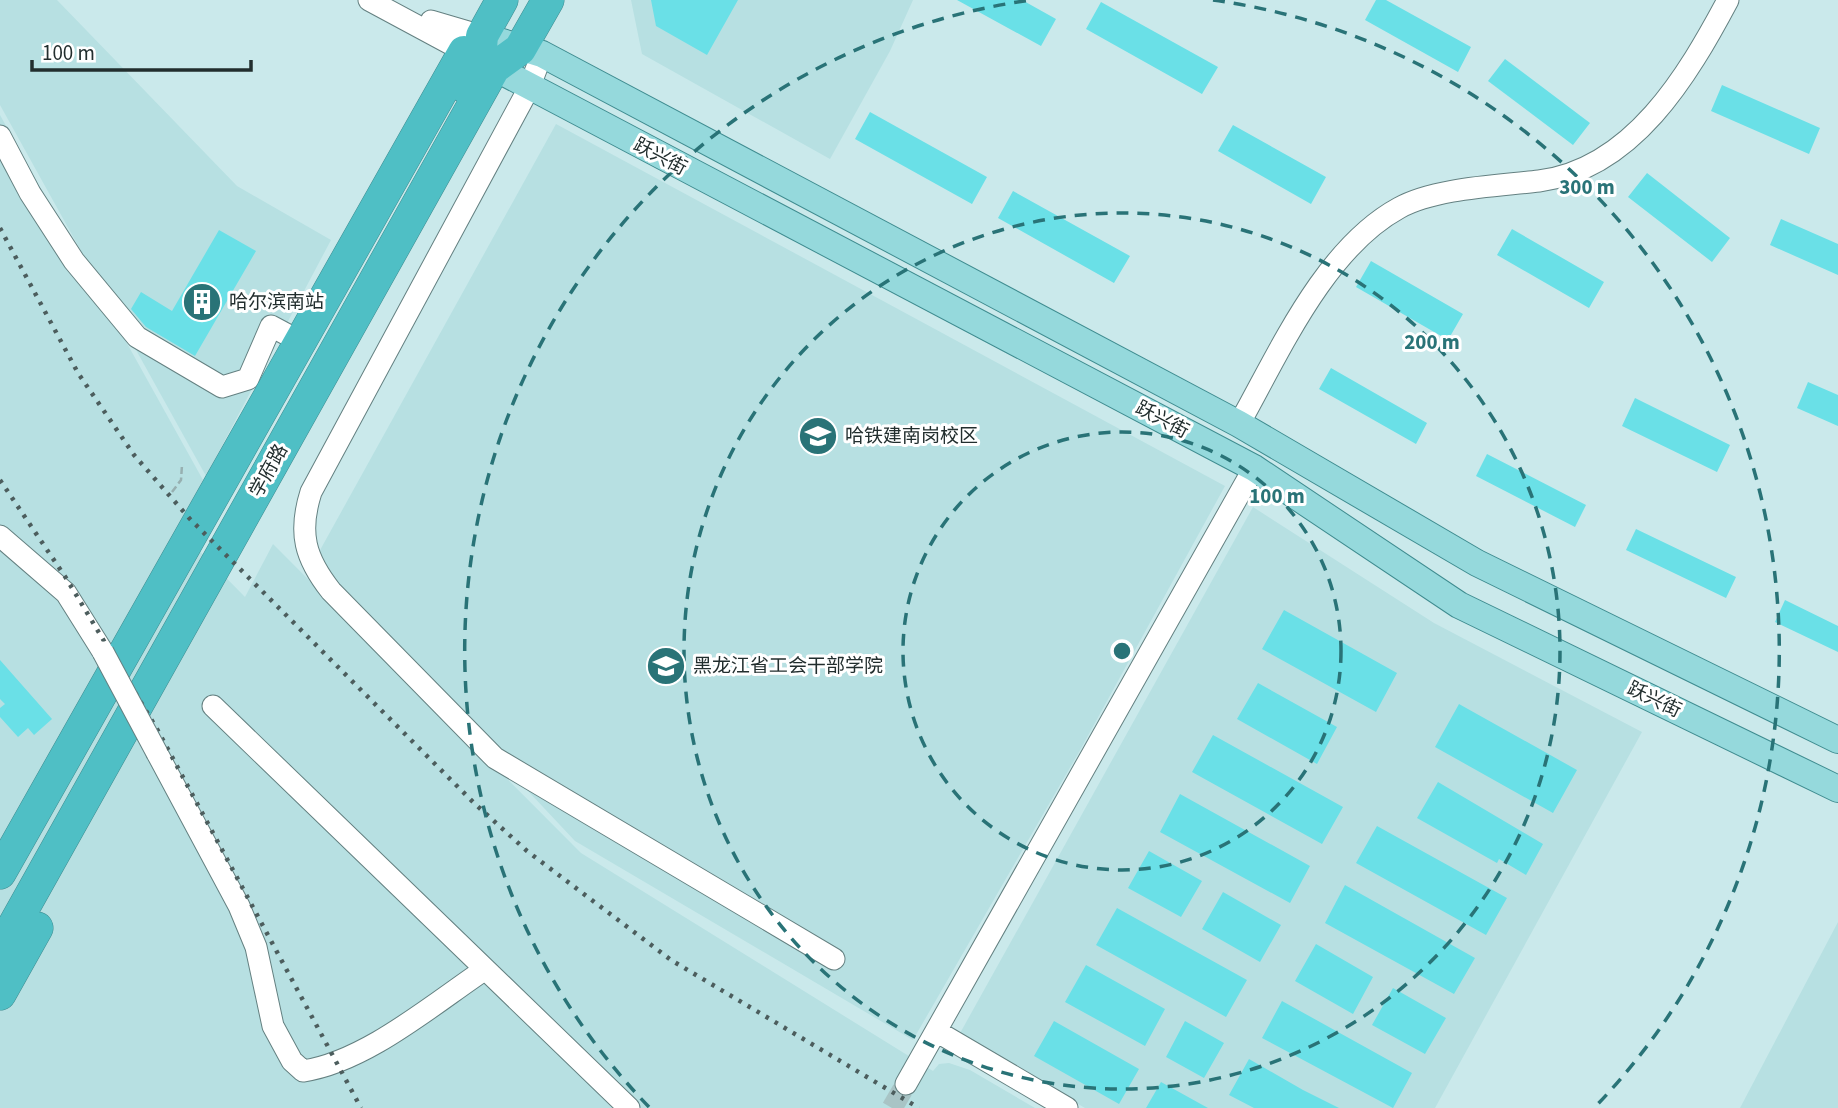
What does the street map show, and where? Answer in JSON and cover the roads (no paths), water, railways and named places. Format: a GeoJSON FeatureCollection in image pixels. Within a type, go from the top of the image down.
{"type":"FeatureCollection","features":[{"type":"Feature","properties":{"kind":"highway","name":"学府路"},"geometry":{"type":"LineString","coordinates":[[0,950],[503,61],[502,0]]}},
{"type":"Feature","properties":{"kind":"highway","name":"学府路"},"geometry":{"type":"LineString","coordinates":[[0,914],[503,61],[548,0]]}},
{"type":"Feature","properties":{"kind":"highway"},"geometry":{"type":"LineString","coordinates":[[0,873],[299,341],[503,61]]}},
{"type":"Feature","properties":{"kind":"highway"},"geometry":{"type":"LineString","coordinates":[[0,994],[503,61]]}},
{"type":"Feature","properties":{"kind":"main road","name":"跃兴街"},"geometry":{"type":"LineString","coordinates":[[503,61],[1239,424],[1476,563],[1838,740]]}},
{"type":"Feature","properties":{"kind":"main road","name":"跃兴街"},"geometry":{"type":"LineString","coordinates":[[503,61],[1254,468],[1459,605],[1838,789]]}},
{"type":"Feature","properties":{"kind":"street"},"geometry":{"type":"LineString","coordinates":[[369,0],[503,61]]}},
{"type":"Feature","properties":{"kind":"street"},"geometry":{"type":"LineString","coordinates":[[390,0],[503,61]]}},
{"type":"Feature","properties":{"kind":"street"},"geometry":{"type":"LineString","coordinates":[[1239,424],[1309,303],[1333,268],[1371,228],[1411,203],[1492,186],[1553,179],[1603,157],[1637,131],[1662,104],[1687,70],[1728,0]]}},
{"type":"Feature","properties":{"kind":"street"},"geometry":{"type":"LineString","coordinates":[[503,61],[311,492],[305,518],[307,551],[313,569],[331,592],[495,758],[834,959]]}},
{"type":"Feature","properties":{"kind":"street"},"geometry":{"type":"LineString","coordinates":[[0,136],[30,194],[74,261],[137,337],[222,387],[248,379],[271,326],[299,341]]}},
{"type":"Feature","properties":{"kind":"street"},"geometry":{"type":"LineString","coordinates":[[906,1084],[1254,468]]}},
{"type":"Feature","properties":{"kind":"street"},"geometry":{"type":"LineString","coordinates":[[0,536],[66,593],[103,652],[239,906],[256,947],[273,1026],[292,1061],[303,1071],[325,1068],[387,1035],[484,970]]}},
{"type":"Feature","properties":{"kind":"street"},"geometry":{"type":"LineString","coordinates":[[214,706],[629,1108]]}},
{"type":"Feature","properties":{"kind":"street"},"geometry":{"type":"LineString","coordinates":[[936,1031],[1067,1108]]}},
{"type":"Feature","properties":{"kind":"tunnel"},"geometry":{"type":"LineString","coordinates":[[892,1108],[906,1084]]}},
{"type":"Feature","properties":{"kind":"railway"},"geometry":{"type":"LineString","coordinates":[[0,228],[78,373],[134,455],[190,519],[474,803],[527,851],[671,960],[919,1108]]}},
{"type":"Feature","properties":{"kind":"railway"},"geometry":{"type":"LineString","coordinates":[[0,480],[66,578],[157,729],[361,1108]]}},
{"type":"Feature","properties":{"kind":"place","name":"哈尔滨南站"},"geometry":{"type":"Point","coordinates":[202,302]}},
{"type":"Feature","properties":{"kind":"place","name":"哈铁建南岗校区"},"geometry":{"type":"Point","coordinates":[818,436]}},
{"type":"Feature","properties":{"kind":"place","name":"黑龙江省工会干部学院"},"geometry":{"type":"Point","coordinates":[666,666]}}]}
